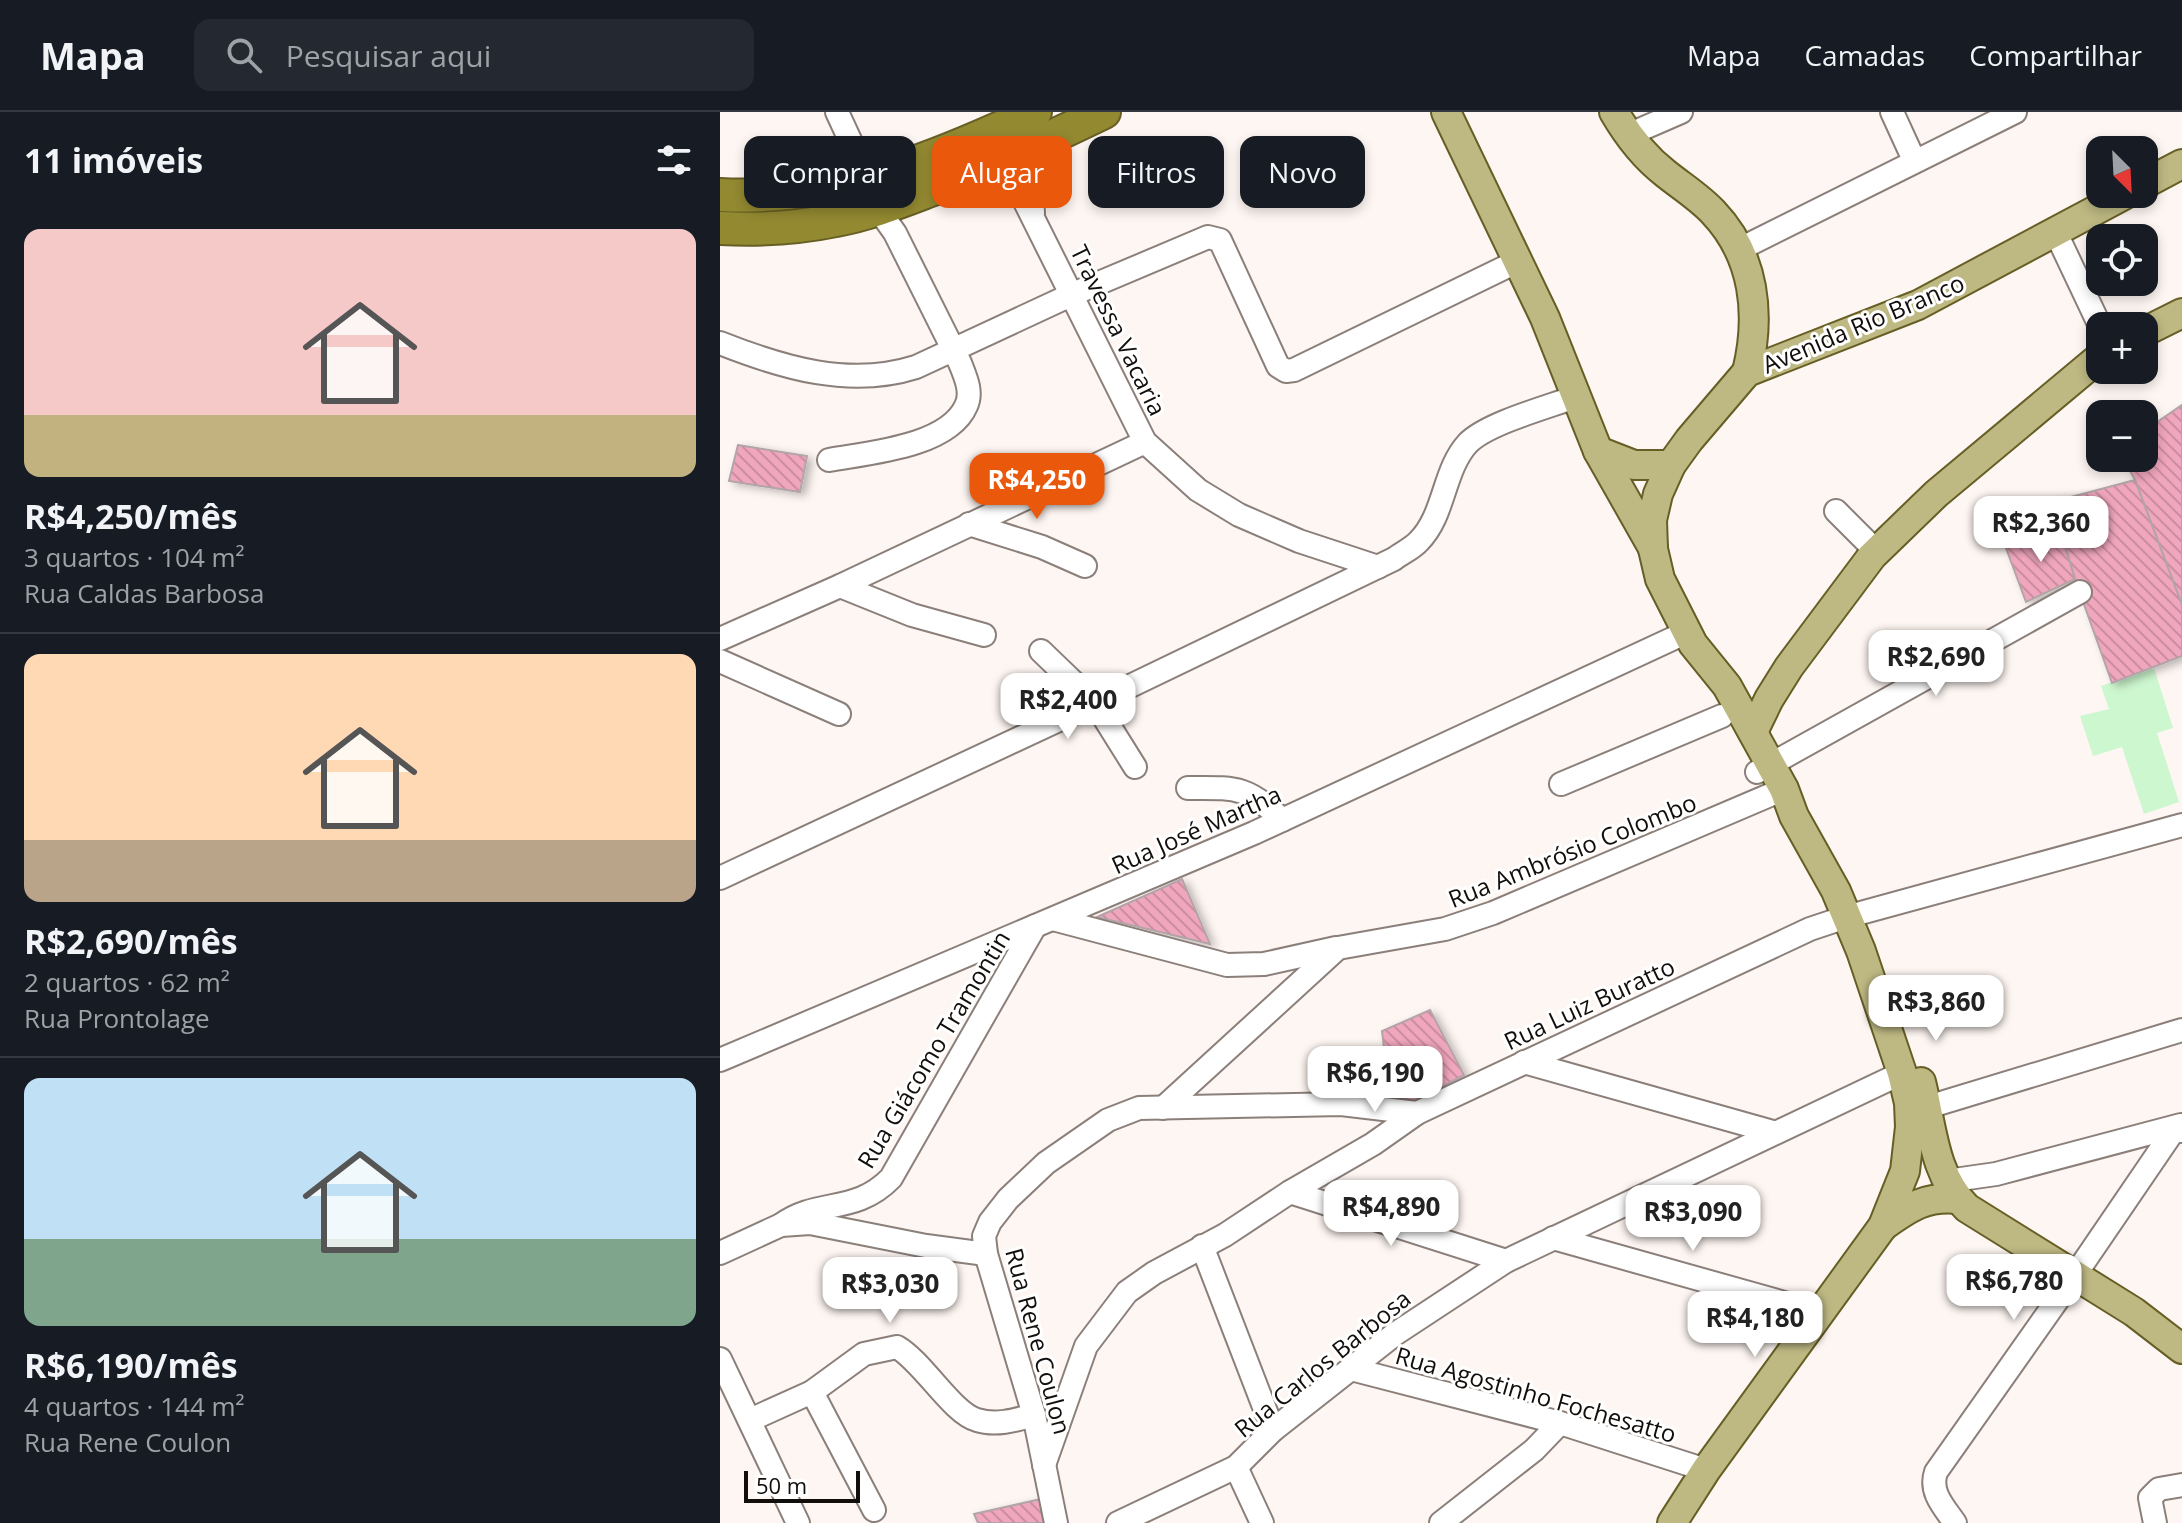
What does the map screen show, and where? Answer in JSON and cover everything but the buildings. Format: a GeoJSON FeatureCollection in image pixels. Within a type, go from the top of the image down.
{"type":"FeatureCollection","features":[{"type":"Feature","properties":{"kind":"highway"},"geometry":{"type":"LineString","coordinates":[[1006,136],[1035,112]]}},
{"type":"Feature","properties":{"kind":"highway"},"geometry":{"type":"LineString","coordinates":[[1024,136],[1063,112]]}},
{"type":"Feature","properties":{"kind":"highway"},"geometry":{"type":"LineString","coordinates":[[1012,136],[1104,112]]}},
{"type":"Feature","properties":{"kind":"highway"},"geometry":{"type":"LineString","coordinates":[[720,171],[744,183]]}},
{"type":"Feature","properties":{"kind":"highway"},"geometry":{"type":"LineString","coordinates":[[720,228],[762,230],[837,220],[878,209],[932,179]]}},
{"type":"Feature","properties":{"kind":"highway"},"geometry":{"type":"LineString","coordinates":[[720,195],[744,195]]}},
{"type":"Feature","properties":{"kind":"main road"},"geometry":{"type":"LineString","coordinates":[[1446,112],[1545,318],[1598,451],[1653,549]]}},
{"type":"Feature","properties":{"kind":"main road"},"geometry":{"type":"LineString","coordinates":[[1621,123],[1663,172],[1713,211],[1740,249],[1754,300],[1753,348],[1747,372]]}},
{"type":"Feature","properties":{"kind":"main road"},"geometry":{"type":"LineString","coordinates":[[2158,177],[2182,164]]}},
{"type":"Feature","properties":{"kind":"main road","name":"Avenida Rio Branco"},"geometry":{"type":"LineString","coordinates":[[1957,1196],[1932,1139],[1928,1107],[1899,1012],[1847,907],[1776,787],[1722,716],[1660,579],[1653,549],[1652,520],[1658,494],[1671,465],[1747,372],[1918,305],[2099,208]]}},
{"type":"Feature","properties":{"kind":"main road"},"geometry":{"type":"LineString","coordinates":[[2158,325],[2182,313]]}},
{"type":"Feature","properties":{"kind":"main road"},"geometry":{"type":"LineString","coordinates":[[1753,732],[1789,667],[1877,552],[1936,494],[2086,369]]}},
{"type":"Feature","properties":{"kind":"main road"},"geometry":{"type":"LineString","coordinates":[[1598,451],[1634,465],[1671,465]]}},
{"type":"Feature","properties":{"kind":"main road","name":"Avenida Rio Branco"},"geometry":{"type":"LineString","coordinates":[[1691,645],[1727,686],[1753,732],[1776,787]]}},
{"type":"Feature","properties":{"kind":"main road"},"geometry":{"type":"LineString","coordinates":[[1727,686],[1759,683],[1789,667]]}},
{"type":"Feature","properties":{"kind":"main road","name":"Avenida Rio Branco"},"geometry":{"type":"LineString","coordinates":[[1672,1523],[1706,1470],[1883,1226],[1900,1188],[1909,1153],[1909,1103],[1847,907]]}},
{"type":"Feature","properties":{"kind":"main road"},"geometry":{"type":"LineString","coordinates":[[1883,1226],[1903,1212],[1936,1197],[1957,1196],[2134,1312],[2182,1349]]}},
{"type":"Feature","properties":{"kind":"street"},"geometry":{"type":"LineString","coordinates":[[837,112],[848,136]]}},
{"type":"Feature","properties":{"kind":"street"},"geometry":{"type":"LineString","coordinates":[[1621,123],[1681,112]]}},
{"type":"Feature","properties":{"kind":"street"},"geometry":{"type":"LineString","coordinates":[[1892,112],[1914,160]]}},
{"type":"Feature","properties":{"kind":"street"},"geometry":{"type":"LineString","coordinates":[[1740,249],[2015,112]]}},
{"type":"Feature","properties":{"kind":"street","name":"Travessa Vacaria"},"geometry":{"type":"LineString","coordinates":[[1028,208],[1145,442],[1198,490],[1239,515],[1299,541],[1378,567]]}},
{"type":"Feature","properties":{"kind":"street"},"geometry":{"type":"LineString","coordinates":[[829,460],[892,449],[921,440],[945,428],[967,404],[967,379],[895,233],[878,209]]}},
{"type":"Feature","properties":{"kind":"street"},"geometry":{"type":"LineString","coordinates":[[2055,231],[2093,312]]}},
{"type":"Feature","properties":{"kind":"street"},"geometry":{"type":"LineString","coordinates":[[720,343],[755,357],[814,373],[868,377],[896,373],[916,367],[1073,294],[1208,237],[1220,240],[1278,366],[1286,371],[1294,370],[1518,261]]}},
{"type":"Feature","properties":{"kind":"street"},"geometry":{"type":"LineString","coordinates":[[722,872],[1095,703],[1378,567],[1419,541],[1433,519],[1453,467],[1469,442],[1503,422],[1575,397]]}},
{"type":"Feature","properties":{"kind":"street"},"geometry":{"type":"LineString","coordinates":[[720,639],[1145,442]]}},
{"type":"Feature","properties":{"kind":"street"},"geometry":{"type":"LineString","coordinates":[[1836,511],[1877,552]]}},
{"type":"Feature","properties":{"kind":"street"},"geometry":{"type":"LineString","coordinates":[[969,524],[1042,547],[1085,566]]}},
{"type":"Feature","properties":{"kind":"street"},"geometry":{"type":"LineString","coordinates":[[840,586],[912,615],[984,635]]}},
{"type":"Feature","properties":{"kind":"street","name":"Rua Ambrósio Colombo"},"geometry":{"type":"LineString","coordinates":[[1044,923],[1227,965],[1264,964],[1445,929],[1493,913],[1776,787],[2080,592]]}},
{"type":"Feature","properties":{"kind":"street","name":"Rua José Martha"},"geometry":{"type":"LineString","coordinates":[[720,1060],[1691,645]]}},
{"type":"Feature","properties":{"kind":"street"},"geometry":{"type":"LineString","coordinates":[[1041,651],[1095,703],[1135,767]]}},
{"type":"Feature","properties":{"kind":"street"},"geometry":{"type":"LineString","coordinates":[[720,661],[839,714]]}},
{"type":"Feature","properties":{"kind":"street"},"geometry":{"type":"LineString","coordinates":[[1561,784],[1722,716]]}},
{"type":"Feature","properties":{"kind":"street"},"geometry":{"type":"LineString","coordinates":[[1188,788],[1236,788],[1261,800],[1282,820]]}},
{"type":"Feature","properties":{"kind":"street","name":"Rua Luiz Buratto"},"geometry":{"type":"LineString","coordinates":[[1044,1465],[1086,1346],[1127,1292],[1373,1144],[1417,1113],[1810,929],[1847,907],[2182,825]]}},
{"type":"Feature","properties":{"kind":"street","name":"Rua Giácomo Tramontin"},"geometry":{"type":"LineString","coordinates":[[720,1253],[789,1219],[861,1200],[877,1192],[891,1178],[1044,923]]}},
{"type":"Feature","properties":{"kind":"street"},"geometry":{"type":"LineString","coordinates":[[1163,1108],[1338,948]]}},
{"type":"Feature","properties":{"kind":"street"},"geometry":{"type":"LineString","coordinates":[[1928,1107],[2182,1030]]}},
{"type":"Feature","properties":{"kind":"street"},"geometry":{"type":"LineString","coordinates":[[1524,1062],[1773,1132]]}},
{"type":"Feature","properties":{"kind":"street","name":"Rua Carlos Barbosa"},"geometry":{"type":"LineString","coordinates":[[1118,1523],[1236,1467],[1273,1430],[1351,1369],[1431,1308],[1506,1261],[1902,1073]]}},
{"type":"Feature","properties":{"kind":"street","name":"Rua Rene Coulon"},"geometry":{"type":"LineString","coordinates":[[1044,1465],[1034,1415],[986,1254],[984,1236],[998,1209],[1046,1163],[1108,1120],[1122,1112],[1139,1108],[1341,1104],[1417,1113]]}},
{"type":"Feature","properties":{"kind":"street"},"geometry":{"type":"LineString","coordinates":[[1957,1196],[1996,1174],[2180,1127]]}},
{"type":"Feature","properties":{"kind":"street"},"geometry":{"type":"LineString","coordinates":[[1955,1523],[1936,1493],[1933,1482],[1936,1472],[2180,1127]]}},
{"type":"Feature","properties":{"kind":"street"},"geometry":{"type":"LineString","coordinates":[[1957,1196],[1975,1193],[1996,1174]]}},
{"type":"Feature","properties":{"kind":"street"},"geometry":{"type":"LineString","coordinates":[[1290,1192],[1506,1261]]}},
{"type":"Feature","properties":{"kind":"street"},"geometry":{"type":"LineString","coordinates":[[781,1225],[810,1223],[926,1246],[986,1254]]}},
{"type":"Feature","properties":{"kind":"street"},"geometry":{"type":"LineString","coordinates":[[1553,1238],[1820,1313]]}},
{"type":"Feature","properties":{"kind":"street"},"geometry":{"type":"LineString","coordinates":[[1202,1246],[1273,1430]]}},
{"type":"Feature","properties":{"kind":"street"},"geometry":{"type":"LineString","coordinates":[[750,1420],[812,1392],[864,1354],[897,1347],[908,1354],[974,1420],[1008,1421],[1034,1415]]}},
{"type":"Feature","properties":{"kind":"street"},"geometry":{"type":"LineString","coordinates":[[720,1359],[727,1391],[750,1420],[798,1523]]}},
{"type":"Feature","properties":{"kind":"street","name":"Rua Agostinho Fochesatto"},"geometry":{"type":"LineString","coordinates":[[1351,1369],[1560,1423],[1706,1470]]}},
{"type":"Feature","properties":{"kind":"street"},"geometry":{"type":"LineString","coordinates":[[812,1392],[874,1510]]}},
{"type":"Feature","properties":{"kind":"street"},"geometry":{"type":"LineString","coordinates":[[1441,1523],[1534,1450],[1560,1423]]}},
{"type":"Feature","properties":{"kind":"street"},"geometry":{"type":"LineString","coordinates":[[1044,1465],[1056,1523]]}},
{"type":"Feature","properties":{"kind":"street"},"geometry":{"type":"LineString","coordinates":[[1236,1467],[1262,1523]]}},
{"type":"Feature","properties":{"kind":"street"},"geometry":{"type":"LineString","coordinates":[[2155,1523],[2150,1498],[2159,1489],[2182,1485]]}},
{"type":"Feature","properties":{"kind":"green space"},"geometry":{"type":"Polygon","coordinates":[[[2154,668],[2173,728],[2157,733],[2179,802],[2144,814],[2122,747],[2093,756],[2080,716],[2109,709],[2101,686],[2154,668]]]}}]}
